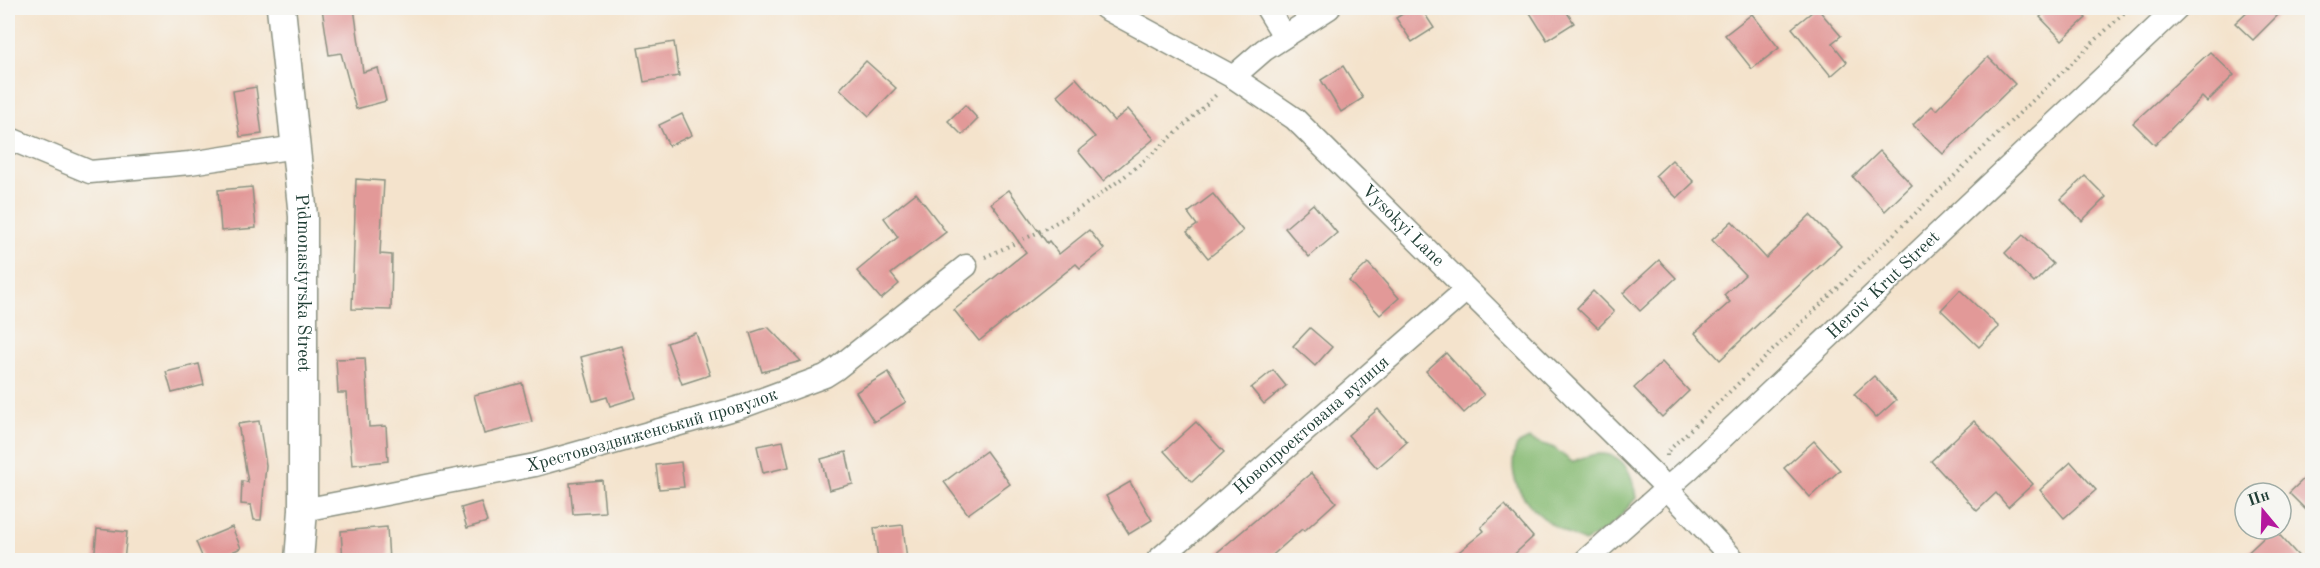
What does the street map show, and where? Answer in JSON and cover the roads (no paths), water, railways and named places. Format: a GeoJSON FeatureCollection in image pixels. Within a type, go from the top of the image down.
{"type":"FeatureCollection","features":[{"type":"Feature","properties":{"kind":"street","name":"Pidmonastyrska Street"},"geometry":{"type":"LineString","coordinates":[[280,8],[303,216],[303,510],[299,561]]}},
{"type":"Feature","properties":{"kind":"street","name":"Vysokyi Lane"},"geometry":{"type":"LineString","coordinates":[[1105,8],[1233,77],[1295,118],[1667,489],[1734,561]]}},
{"type":"Feature","properties":{"kind":"street"},"geometry":{"type":"LineString","coordinates":[[1267,8],[1284,36]]}},
{"type":"Feature","properties":{"kind":"street"},"geometry":{"type":"LineString","coordinates":[[1233,77],[1284,36],[1329,8]]}},
{"type":"Feature","properties":{"kind":"street","name":"Heroiv Krut Street"},"geometry":{"type":"LineString","coordinates":[[1587,561],[1667,489],[2177,8]]}},
{"type":"Feature","properties":{"kind":"street"},"geometry":{"type":"LineString","coordinates":[[8,138],[90,172],[190,163],[296,147]]}},
{"type":"Feature","properties":{"kind":"street","name":"Хрестовоздвиженський провулок"},"geometry":{"type":"LineString","coordinates":[[303,510],[535,465],[754,403],[825,376],[836,369],[966,266]]}},
{"type":"Feature","properties":{"kind":"street","name":"Новопроектована вулиця"},"geometry":{"type":"LineString","coordinates":[[1158,561],[1466,290]]}}]}
